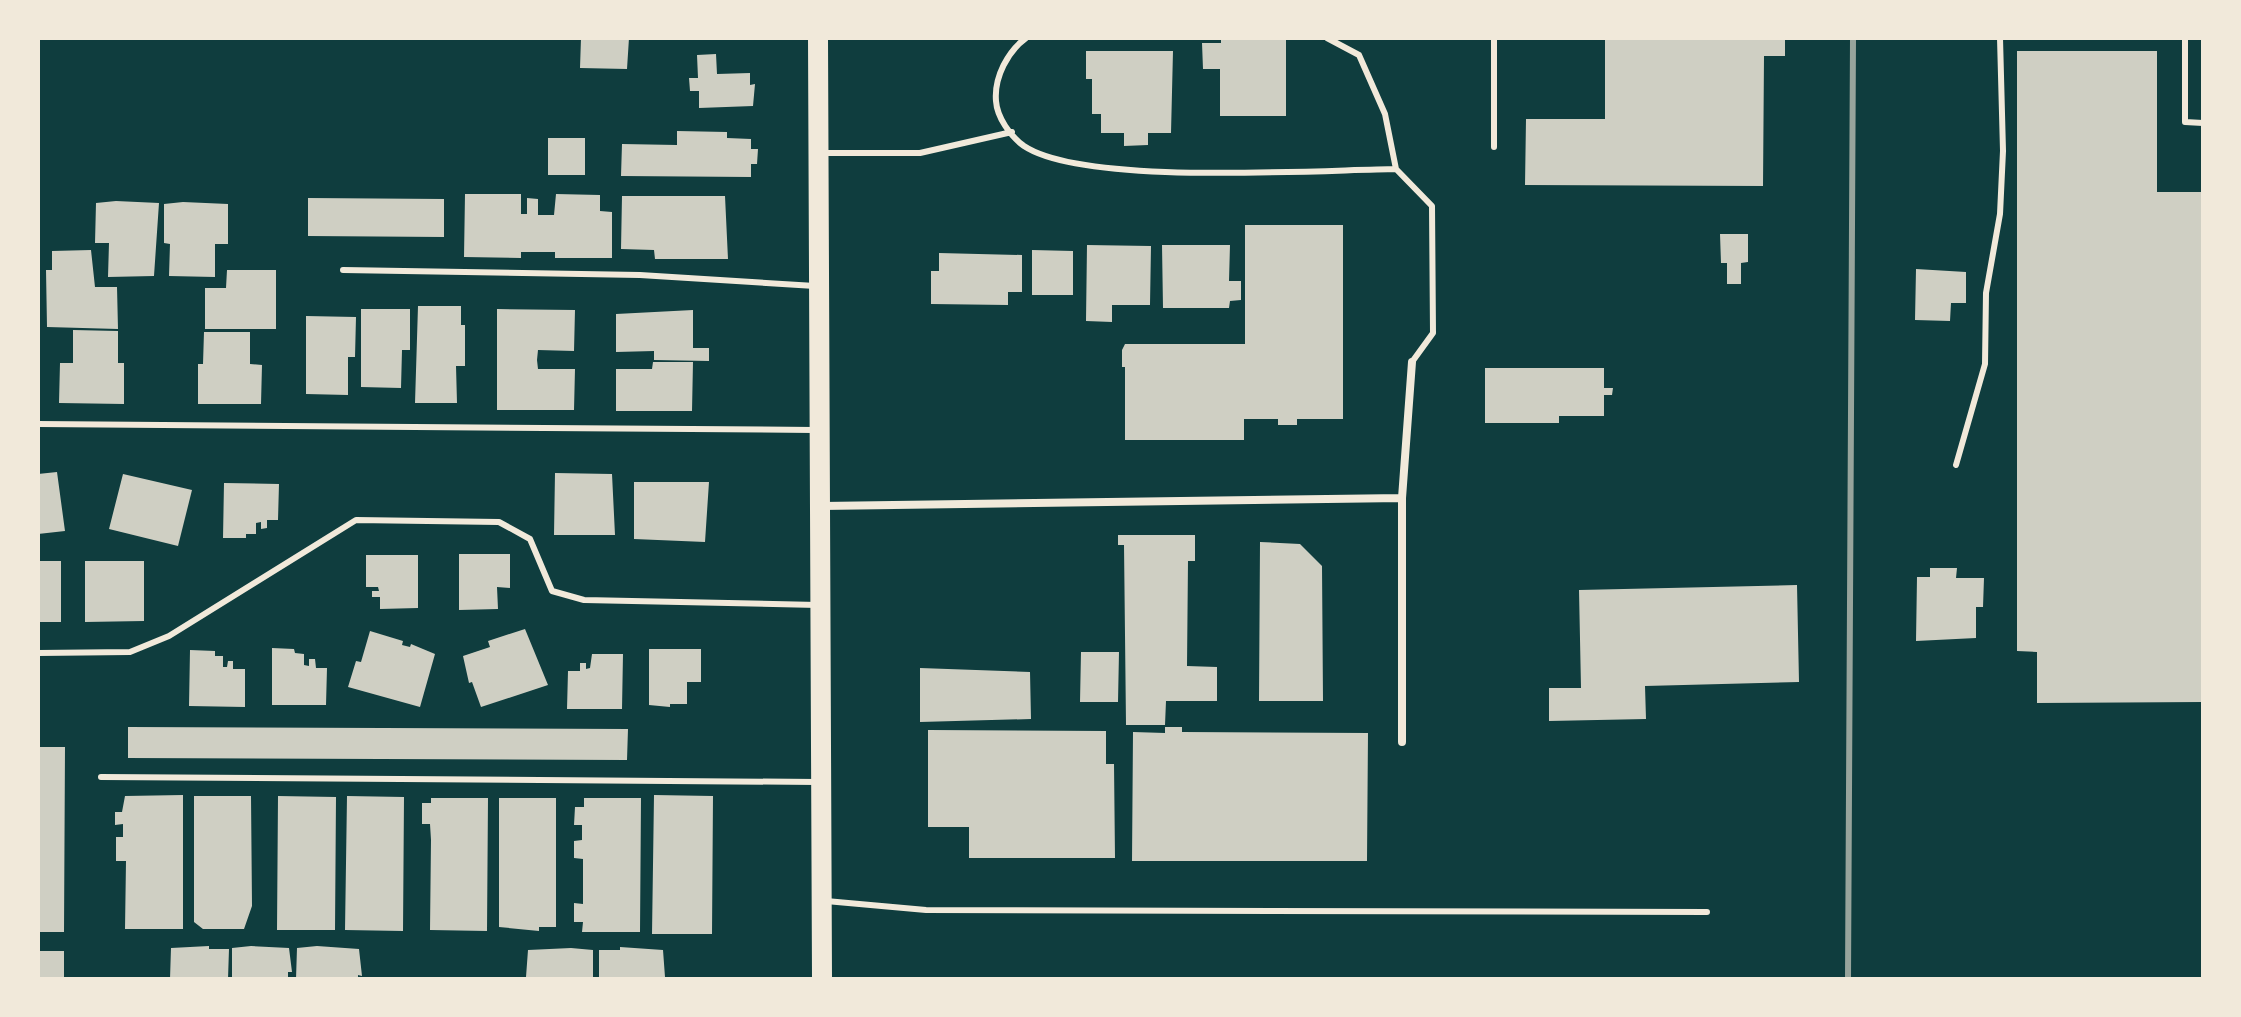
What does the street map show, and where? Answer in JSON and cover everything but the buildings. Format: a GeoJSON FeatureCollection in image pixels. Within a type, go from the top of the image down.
{"type":"FeatureCollection","features":[{"type":"Feature","properties":{"kind":"main road"},"geometry":{"type":"LineString","coordinates":[[818,38],[822,979]]}},
{"type":"Feature","properties":{"kind":"street"},"geometry":{"type":"LineString","coordinates":[[1402,742],[1402,498],[1412,362]]}},
{"type":"Feature","properties":{"kind":"street"},"geometry":{"type":"LineString","coordinates":[[822,506],[1402,498]]}},
{"type":"Feature","properties":{"kind":"lane"},"geometry":{"type":"LineString","coordinates":[[1026,38],[1011,49],[995,90],[997,115],[1024,146],[1074,164],[1205,171],[1396,169]]}},
{"type":"Feature","properties":{"kind":"lane"},"geometry":{"type":"LineString","coordinates":[[1327,38],[1359,55],[1385,114],[1396,169],[1432,206],[1433,333],[1412,362]]}},
{"type":"Feature","properties":{"kind":"lane"},"geometry":{"type":"LineString","coordinates":[[1494,38],[1494,147]]}},
{"type":"Feature","properties":{"kind":"lane"},"geometry":{"type":"LineString","coordinates":[[1956,465],[1985,364],[1986,293],[2000,214],[2003,151],[2000,38]]}},
{"type":"Feature","properties":{"kind":"lane"},"geometry":{"type":"LineString","coordinates":[[2185,38],[2185,122],[2203,123]]}},
{"type":"Feature","properties":{"kind":"lane"},"geometry":{"type":"LineString","coordinates":[[819,153],[920,153],[1012,132]]}},
{"type":"Feature","properties":{"kind":"lane"},"geometry":{"type":"LineString","coordinates":[[343,270],[640,275],[820,286]]}},
{"type":"Feature","properties":{"kind":"lane"},"geometry":{"type":"LineString","coordinates":[[38,424],[821,430]]}},
{"type":"Feature","properties":{"kind":"lane"},"geometry":{"type":"LineString","coordinates":[[38,653],[130,652],[169,636],[356,520],[499,522],[530,539],[552,591],[584,600],[822,605]]}},
{"type":"Feature","properties":{"kind":"lane"},"geometry":{"type":"LineString","coordinates":[[101,777],[822,782]]}},
{"type":"Feature","properties":{"kind":"lane"},"geometry":{"type":"LineString","coordinates":[[822,900],[926,910],[1707,912]]}},
{"type":"Feature","properties":{"kind":"railway"},"geometry":{"type":"LineString","coordinates":[[1848,979],[1853,38]]}}]}
